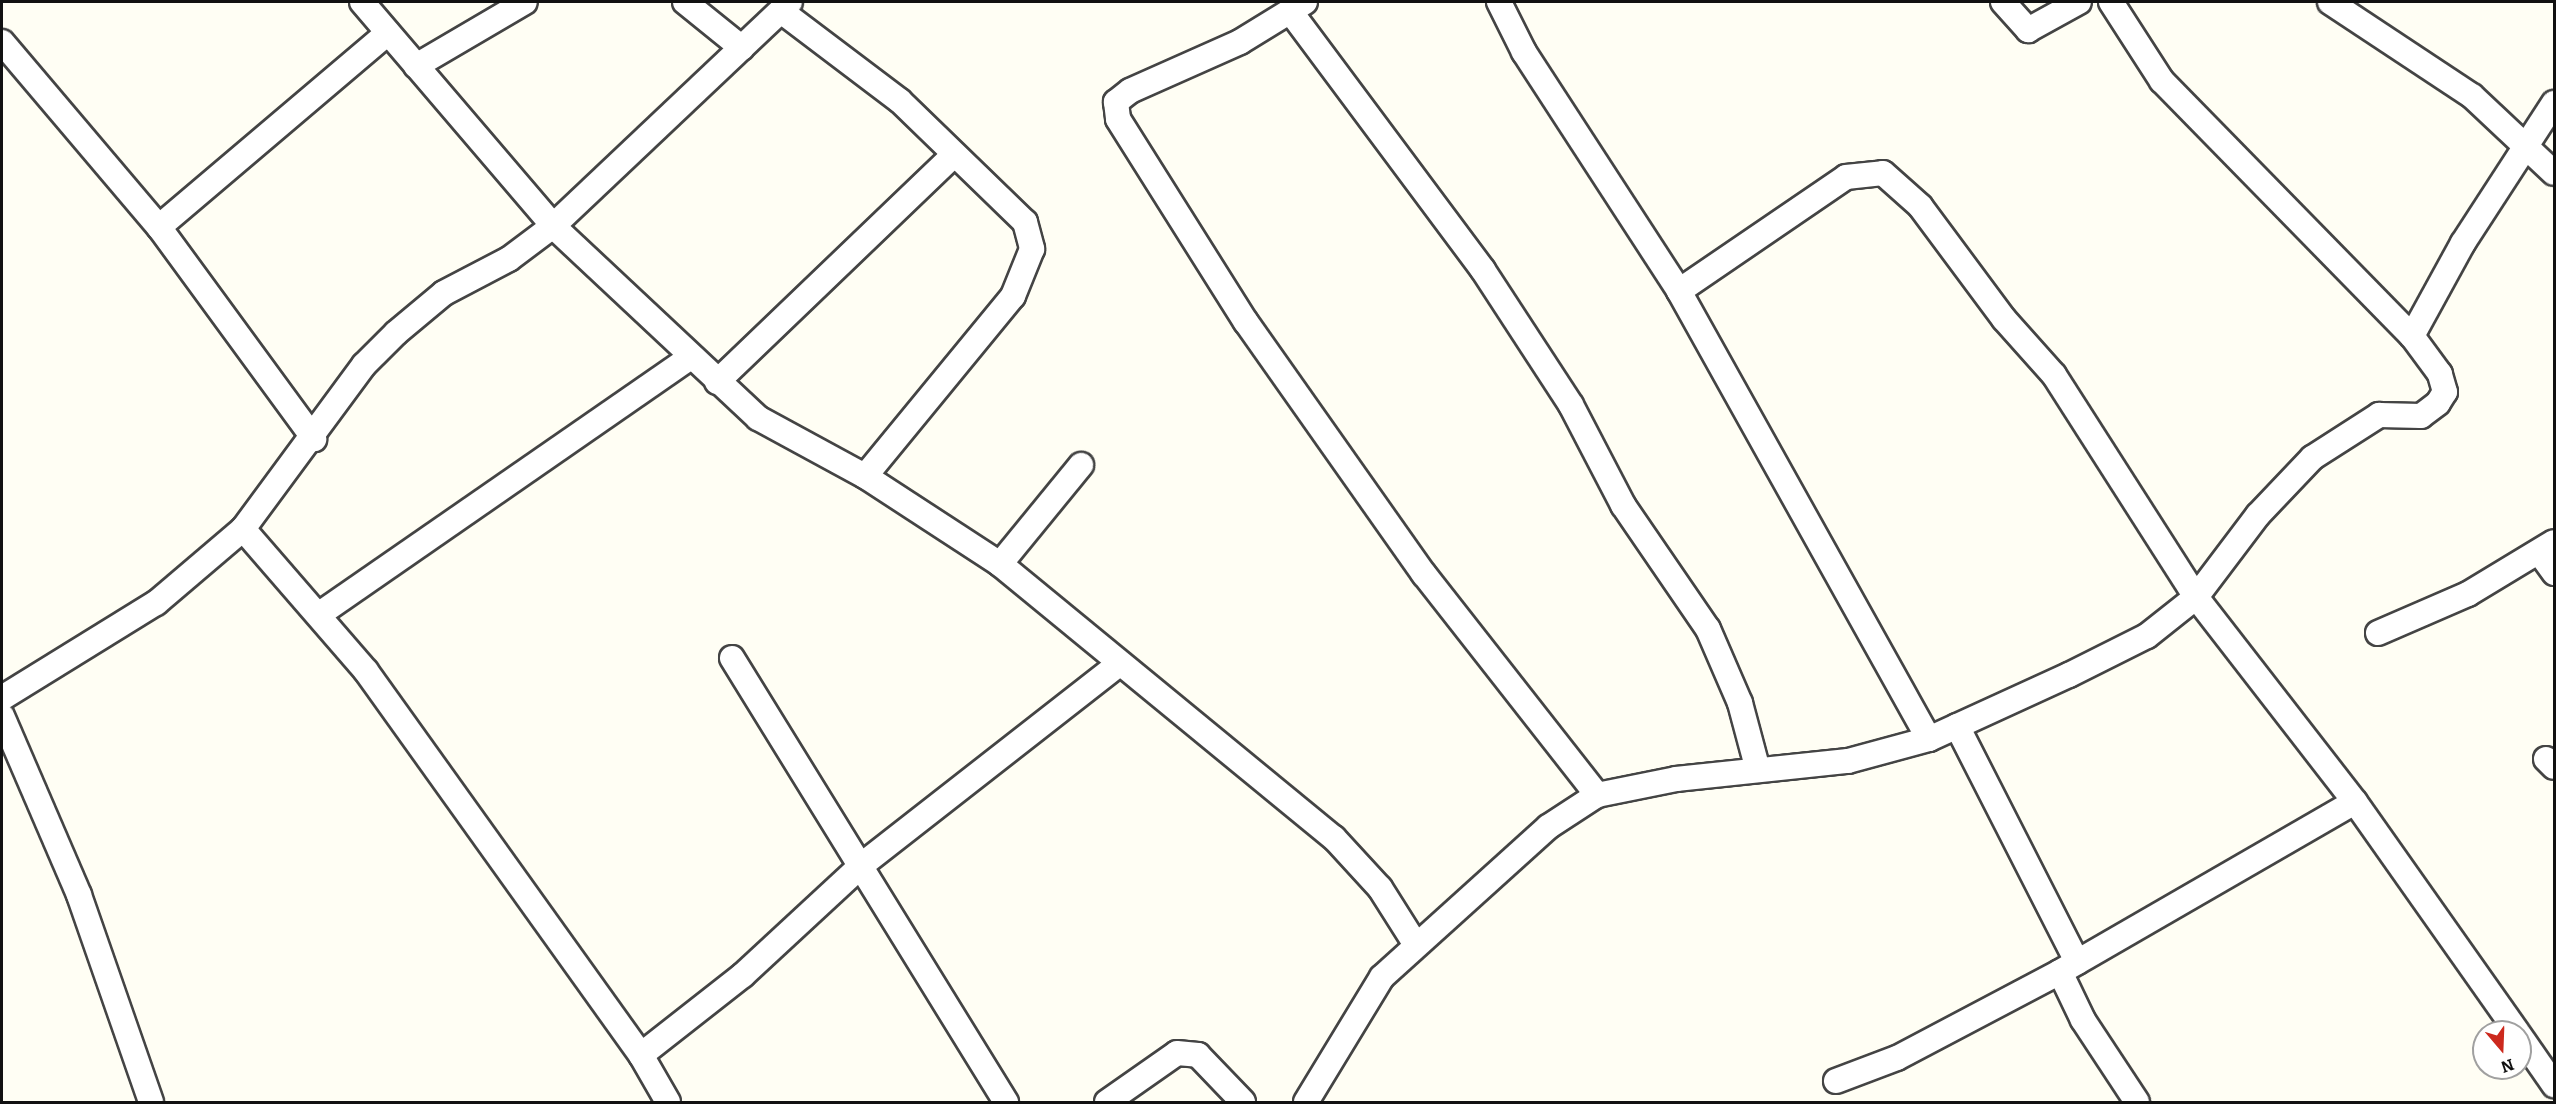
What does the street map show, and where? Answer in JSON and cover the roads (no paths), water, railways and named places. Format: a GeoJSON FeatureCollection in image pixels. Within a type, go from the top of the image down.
{"type":"FeatureCollection","features":[{"type":"Feature","properties":{"kind":"street"},"geometry":{"type":"LineString","coordinates":[[362,2],[553,226],[717,382],[758,418],[865,476],[1000,564],[1334,838],[1380,888],[1416,945]]}},
{"type":"Feature","properties":{"kind":"street"},"geometry":{"type":"LineString","coordinates":[[416,66],[525,2]]}},
{"type":"Feature","properties":{"kind":"street"},"geometry":{"type":"LineString","coordinates":[[685,2],[742,48]]}},
{"type":"Feature","properties":{"kind":"street"},"geometry":{"type":"LineString","coordinates":[[1499,2],[1524,52],[1679,291],[1929,739]]}},
{"type":"Feature","properties":{"kind":"street"},"geometry":{"type":"LineString","coordinates":[[2002,2],[2028,30],[2079,2]]}},
{"type":"Feature","properties":{"kind":"street"},"geometry":{"type":"LineString","coordinates":[[1306,1102],[1376,986],[1416,945],[1548,827],[1597,795],[1758,770],[1848,761],[1929,739],[1957,726],[2147,636],[2196,597],[2258,514],[2312,458],[2379,416],[2421,416],[2438,403],[2445,392],[2440,374],[2412,336],[2162,81],[2111,2]]}},
{"type":"Feature","properties":{"kind":"street"},"geometry":{"type":"LineString","coordinates":[[2330,2],[2472,96],[2554,173]]}},
{"type":"Feature","properties":{"kind":"street"},"geometry":{"type":"LineString","coordinates":[[2,698],[156,603],[243,529],[314,439],[364,365],[396,333],[444,293],[509,259],[553,226],[785,6],[900,101],[953,156],[1025,222],[1032,249],[1013,296],[865,476]]}},
{"type":"Feature","properties":{"kind":"street"},"geometry":{"type":"LineString","coordinates":[[1597,795],[1424,574],[1280,371],[1118,119],[1116,102],[1130,91],[1240,42],[1297,7],[1483,270],[1571,405],[1623,505],[1708,629],[1740,703],[1758,770]]}},
{"type":"Feature","properties":{"kind":"street"},"geometry":{"type":"LineString","coordinates":[[159,227],[388,33]]}},
{"type":"Feature","properties":{"kind":"street"},"geometry":{"type":"LineString","coordinates":[[2,42],[159,227],[314,439]]}},
{"type":"Feature","properties":{"kind":"street"},"geometry":{"type":"LineString","coordinates":[[2412,336],[2463,243],[2554,103]]}},
{"type":"Feature","properties":{"kind":"street"},"geometry":{"type":"LineString","coordinates":[[717,382],[953,156]]}},
{"type":"Feature","properties":{"kind":"street"},"geometry":{"type":"LineString","coordinates":[[1679,291],[1846,177],[1883,173],[1920,206],[2004,319],[2054,375],[2196,597],[2355,802],[2509,1020]]}},
{"type":"Feature","properties":{"kind":"street"},"geometry":{"type":"LineString","coordinates":[[321,613],[691,357]]}},
{"type":"Feature","properties":{"kind":"street"},"geometry":{"type":"LineString","coordinates":[[1000,564],[1081,465]]}},
{"type":"Feature","properties":{"kind":"street"},"geometry":{"type":"LineString","coordinates":[[243,529],[321,613],[641,1055],[668,1102]]}},
{"type":"Feature","properties":{"kind":"street"},"geometry":{"type":"LineString","coordinates":[[2379,633],[2468,594],[2546,547],[2554,573]]}},
{"type":"Feature","properties":{"kind":"street"},"geometry":{"type":"LineString","coordinates":[[732,658],[863,864],[1006,1102]]}},
{"type":"Feature","properties":{"kind":"street"},"geometry":{"type":"LineString","coordinates":[[641,1055],[743,975],[863,864],[1120,663]]}},
{"type":"Feature","properties":{"kind":"street"},"geometry":{"type":"LineString","coordinates":[[2,716],[79,895],[151,1102]]}},
{"type":"Feature","properties":{"kind":"street"},"geometry":{"type":"LineString","coordinates":[[1957,726],[2068,967],[2083,1020],[2137,1102]]}},
{"type":"Feature","properties":{"kind":"street"},"geometry":{"type":"LineString","coordinates":[[1836,1081],[1897,1058],[2068,967],[2355,802]]}},
{"type":"Feature","properties":{"kind":"street"},"geometry":{"type":"LineString","coordinates":[[1107,1102],[1177,1053],[1198,1055],[1243,1102]]}},
{"type":"Feature","properties":{"kind":"street"},"geometry":{"type":"LineString","coordinates":[[2532,1053],[2554,1085]]}}]}
